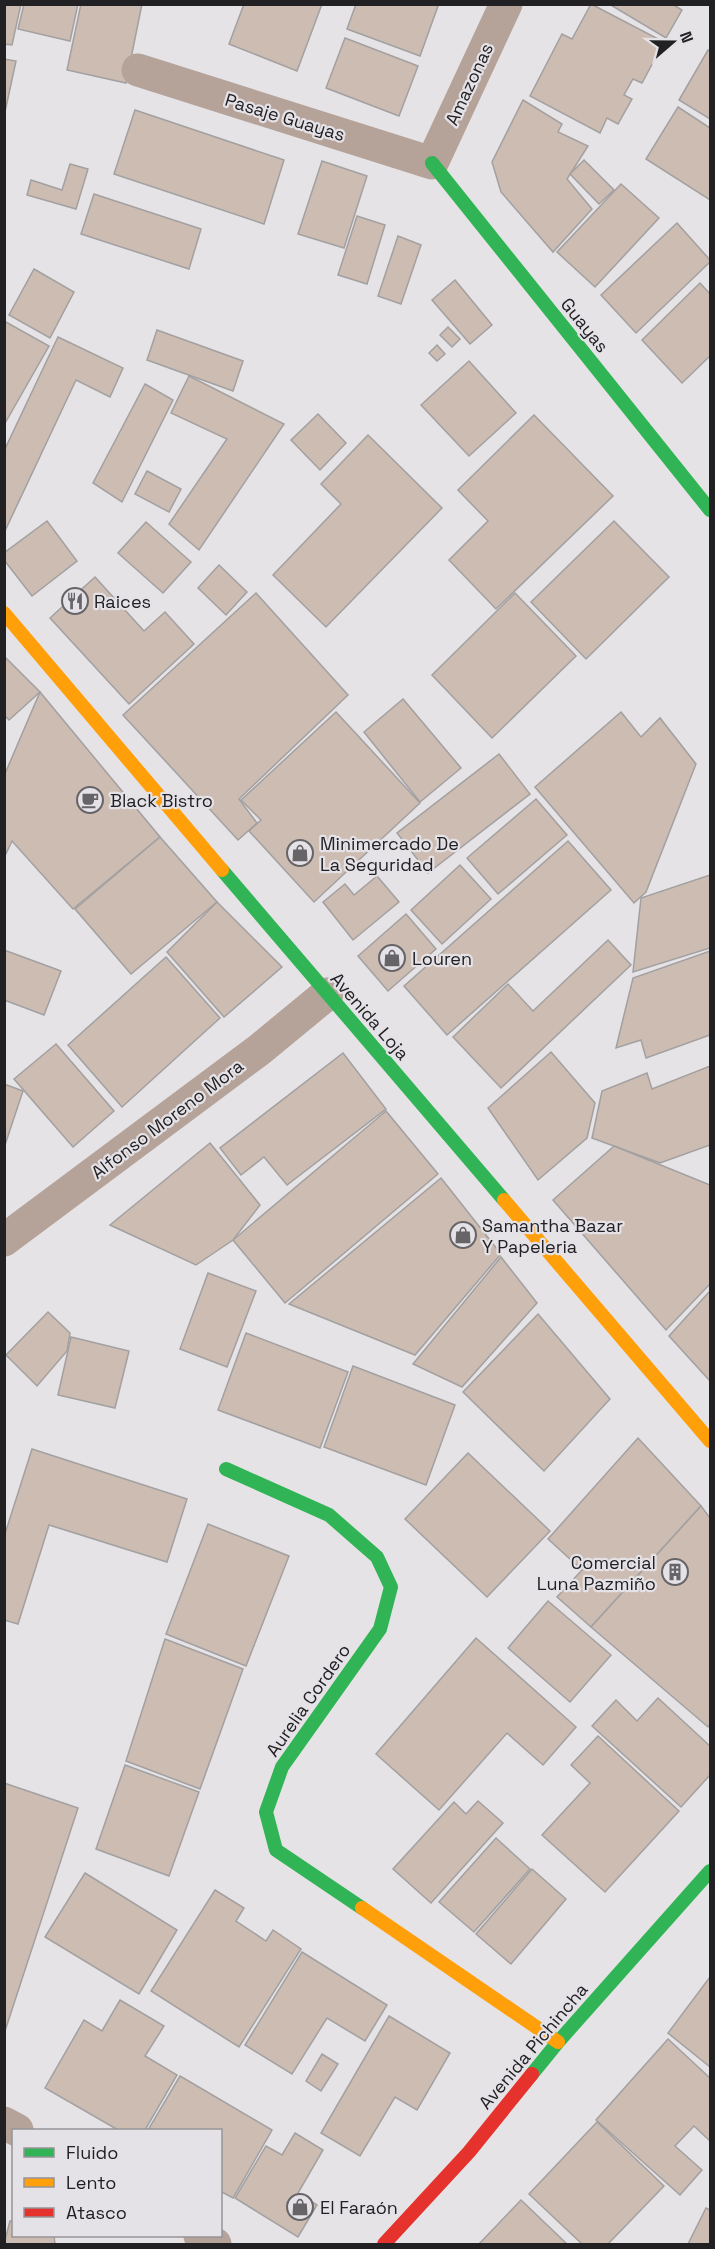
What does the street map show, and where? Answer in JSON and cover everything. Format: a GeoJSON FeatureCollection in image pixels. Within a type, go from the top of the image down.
{"type":"FeatureCollection","features":[{"type":"Feature","properties":{"kind":"street","name":"Amazonas"},"geometry":{"type":"LineString","coordinates":[[432,163],[506,4]]}},
{"type":"Feature","properties":{"kind":"street","name":"Pasaje Guayas"},"geometry":{"type":"LineString","coordinates":[[138,70],[432,163]]}},
{"type":"Feature","properties":{"kind":"street","name":"Guayas"},"geometry":{"type":"LineString","coordinates":[[432,163],[711,510]]}},
{"type":"Feature","properties":{"kind":"street","name":"Avenida Loja"},"geometry":{"type":"LineString","coordinates":[[4,613],[711,1441]]}},
{"type":"Feature","properties":{"kind":"street","name":"Alfonso Moreno Mora"},"geometry":{"type":"LineString","coordinates":[[4,1240],[259,1050],[327,994]]}},
{"type":"Feature","properties":{"kind":"street","name":"Aurelia Cordero"},"geometry":{"type":"LineString","coordinates":[[225,1469],[329,1515],[377,1557],[391,1587],[380,1629],[282,1767],[266,1812],[276,1851],[558,2042]]}},
{"type":"Feature","properties":{"kind":"street","name":"Avenida Pichincha"},"geometry":{"type":"LineString","coordinates":[[384,2244],[469,2152],[558,2042],[711,1871]]}},
{"type":"Feature","properties":{"kind":"building"},"geometry":{"type":"Polygon","coordinates":[[[4,4],[21,4],[12,45],[4,44],[4,4]]]}},
{"type":"Feature","properties":{"kind":"building"},"geometry":{"type":"Polygon","coordinates":[[[24,4],[78,4],[70,41],[18,29],[24,4]]]}},
{"type":"Feature","properties":{"kind":"building"},"geometry":{"type":"Polygon","coordinates":[[[81,4],[142,4],[126,83],[67,70],[81,4]]]}},
{"type":"Feature","properties":{"kind":"building"},"geometry":{"type":"Polygon","coordinates":[[[244,4],[322,4],[297,71],[229,44],[244,4]]]}},
{"type":"Feature","properties":{"kind":"building"},"geometry":{"type":"Polygon","coordinates":[[[356,4],[434,4],[438,6],[420,56],[347,29],[356,4]]]}},
{"type":"Feature","properties":{"kind":"building"},"geometry":{"type":"Polygon","coordinates":[[[591,4],[664,42],[642,83],[633,79],[624,95],[632,99],[618,124],[607,118],[600,133],[530,96],[562,34],[572,39],[591,4]]]}},
{"type":"Feature","properties":{"kind":"building"},"geometry":{"type":"Polygon","coordinates":[[[609,4],[672,4],[682,10],[666,38],[609,4]]]}},
{"type":"Feature","properties":{"kind":"building"},"geometry":{"type":"Polygon","coordinates":[[[345,38],[418,66],[399,116],[326,88],[345,38]]]}},
{"type":"Feature","properties":{"kind":"building"},"geometry":{"type":"Polygon","coordinates":[[[708,50],[710,51],[710,119],[679,100],[708,50]]]}},
{"type":"Feature","properties":{"kind":"building"},"geometry":{"type":"Polygon","coordinates":[[[4,59],[16,61],[5,112],[4,112],[4,59]]]}},
{"type":"Feature","properties":{"kind":"building"},"geometry":{"type":"Polygon","coordinates":[[[523,100],[562,124],[558,132],[588,146],[567,179],[592,209],[553,252],[501,192],[492,162],[523,100]]]}},
{"type":"Feature","properties":{"kind":"building"},"geometry":{"type":"Polygon","coordinates":[[[678,107],[710,128],[710,200],[646,159],[678,107]]]}},
{"type":"Feature","properties":{"kind":"building"},"geometry":{"type":"Polygon","coordinates":[[[135,110],[284,160],[264,224],[114,174],[135,110]]]}},
{"type":"Feature","properties":{"kind":"building"},"geometry":{"type":"Polygon","coordinates":[[[584,160],[614,190],[599,204],[570,174],[584,160]]]}},
{"type":"Feature","properties":{"kind":"building"},"geometry":{"type":"Polygon","coordinates":[[[322,161],[367,176],[344,248],[298,234],[322,161]]]}},
{"type":"Feature","properties":{"kind":"building"},"geometry":{"type":"Polygon","coordinates":[[[70,164],[88,169],[76,209],[27,195],[31,180],[62,190],[70,164]]]}},
{"type":"Feature","properties":{"kind":"building"},"geometry":{"type":"Polygon","coordinates":[[[621,184],[659,218],[595,287],[557,252],[621,184]]]}},
{"type":"Feature","properties":{"kind":"building"},"geometry":{"type":"Polygon","coordinates":[[[94,194],[201,229],[189,269],[81,234],[94,194]]]}},
{"type":"Feature","properties":{"kind":"building"},"geometry":{"type":"Polygon","coordinates":[[[357,216],[385,225],[367,284],[338,275],[357,216]]]}},
{"type":"Feature","properties":{"kind":"building"},"geometry":{"type":"Polygon","coordinates":[[[677,223],[710,262],[636,333],[601,295],[677,223]]]}},
{"type":"Feature","properties":{"kind":"building"},"geometry":{"type":"Polygon","coordinates":[[[398,236],[421,245],[401,304],[378,296],[398,236]]]}},
{"type":"Feature","properties":{"kind":"building"},"geometry":{"type":"Polygon","coordinates":[[[34,269],[74,292],[50,338],[9,315],[34,269]]]}},
{"type":"Feature","properties":{"kind":"building"},"geometry":{"type":"Polygon","coordinates":[[[455,280],[492,325],[470,344],[432,300],[455,280]]]}},
{"type":"Feature","properties":{"kind":"building"},"geometry":{"type":"Polygon","coordinates":[[[700,283],[710,294],[710,356],[682,383],[642,340],[700,283]]]}},
{"type":"Feature","properties":{"kind":"building"},"geometry":{"type":"Polygon","coordinates":[[[4,321],[49,346],[4,425],[4,321]]]}},
{"type":"Feature","properties":{"kind":"building"},"geometry":{"type":"Polygon","coordinates":[[[448,327],[460,339],[452,347],[440,335],[448,327]]]}},
{"type":"Feature","properties":{"kind":"building"},"geometry":{"type":"Polygon","coordinates":[[[157,330],[243,361],[233,391],[147,360],[157,330]]]}},
{"type":"Feature","properties":{"kind":"building"},"geometry":{"type":"Polygon","coordinates":[[[58,337],[123,368],[110,397],[76,380],[4,533],[4,451],[58,337]]]}},
{"type":"Feature","properties":{"kind":"building"},"geometry":{"type":"Polygon","coordinates":[[[437,345],[445,354],[437,361],[429,353],[437,345]]]}},
{"type":"Feature","properties":{"kind":"building"},"geometry":{"type":"Polygon","coordinates":[[[469,361],[516,413],[469,456],[421,405],[469,361]]]}},
{"type":"Feature","properties":{"kind":"building"},"geometry":{"type":"Polygon","coordinates":[[[189,376],[284,424],[199,550],[169,524],[227,439],[171,413],[189,376]]]}},
{"type":"Feature","properties":{"kind":"building"},"geometry":{"type":"Polygon","coordinates":[[[145,384],[173,400],[122,502],[93,483],[145,384]]]}},
{"type":"Feature","properties":{"kind":"building"},"geometry":{"type":"Polygon","coordinates":[[[318,414],[346,443],[320,470],[291,440],[318,414]]]}},
{"type":"Feature","properties":{"kind":"building"},"geometry":{"type":"Polygon","coordinates":[[[534,415],[613,496],[496,609],[449,560],[488,521],[458,490],[534,415]]]}},
{"type":"Feature","properties":{"kind":"building"},"geometry":{"type":"Polygon","coordinates":[[[368,435],[442,508],[326,627],[273,575],[341,504],[321,484],[368,435]]]}},
{"type":"Feature","properties":{"kind":"building"},"geometry":{"type":"Polygon","coordinates":[[[147,471],[181,489],[169,512],[135,494],[147,471]]]}},
{"type":"Feature","properties":{"kind":"building"},"geometry":{"type":"Polygon","coordinates":[[[47,521],[77,561],[32,596],[4,560],[4,553],[47,521]]]}},
{"type":"Feature","properties":{"kind":"building"},"geometry":{"type":"Polygon","coordinates":[[[614,521],[669,577],[586,659],[531,602],[614,521]]]}},
{"type":"Feature","properties":{"kind":"building"},"geometry":{"type":"Polygon","coordinates":[[[146,522],[191,562],[163,593],[118,553],[146,522]]]}},
{"type":"Feature","properties":{"kind":"building"},"geometry":{"type":"Polygon","coordinates":[[[219,565],[247,592],[226,615],[198,588],[219,565]]]}},
{"type":"Feature","properties":{"kind":"building"},"geometry":{"type":"Polygon","coordinates":[[[95,577],[144,631],[165,612],[194,644],[129,704],[50,618],[95,577]]]}},
{"type":"Feature","properties":{"kind":"building"},"geometry":{"type":"Polygon","coordinates":[[[256,593],[348,695],[239,799],[257,823],[238,840],[123,715],[256,593]]]}},
{"type":"Feature","properties":{"kind":"building"},"geometry":{"type":"Polygon","coordinates":[[[515,593],[576,656],[492,738],[432,675],[515,593]]]}},
{"type":"Feature","properties":{"kind":"building"},"geometry":{"type":"Polygon","coordinates":[[[4,656],[40,692],[9,720],[4,715],[4,656]]]}},
{"type":"Feature","properties":{"kind":"building"},"geometry":{"type":"Polygon","coordinates":[[[40,692],[160,837],[73,909],[12,841],[4,858],[4,776],[40,692]]]}},
{"type":"Feature","properties":{"kind":"building"},"geometry":{"type":"Polygon","coordinates":[[[403,699],[461,768],[420,802],[364,732],[403,699]]]}},
{"type":"Feature","properties":{"kind":"building"},"geometry":{"type":"Polygon","coordinates":[[[336,712],[420,803],[314,902],[249,831],[261,820],[241,800],[336,712]]]}},
{"type":"Feature","properties":{"kind":"building"},"geometry":{"type":"Polygon","coordinates":[[[621,712],[641,737],[660,718],[696,764],[646,892],[634,903],[535,787],[621,712]]]}},
{"type":"Feature","properties":{"kind":"building"},"geometry":{"type":"Polygon","coordinates":[[[499,754],[530,794],[428,873],[397,833],[499,754]]]}},
{"type":"Feature","properties":{"kind":"building"},"geometry":{"type":"Polygon","coordinates":[[[536,799],[567,835],[498,894],[467,858],[536,799]]]}},
{"type":"Feature","properties":{"kind":"building"},"geometry":{"type":"Polygon","coordinates":[[[160,837],[217,902],[131,974],[75,909],[160,837]]]}},
{"type":"Feature","properties":{"kind":"building"},"geometry":{"type":"Polygon","coordinates":[[[568,841],[611,890],[447,1035],[404,986],[568,841]]]}},
{"type":"Feature","properties":{"kind":"building"},"geometry":{"type":"Polygon","coordinates":[[[460,865],[491,899],[442,944],[411,910],[460,865]]]}},
{"type":"Feature","properties":{"kind":"building"},"geometry":{"type":"Polygon","coordinates":[[[710,875],[710,948],[633,972],[641,898],[710,875]]]}},
{"type":"Feature","properties":{"kind":"building"},"geometry":{"type":"Polygon","coordinates":[[[377,876],[399,902],[353,940],[323,902],[345,884],[354,895],[377,876]]]}},
{"type":"Feature","properties":{"kind":"building"},"geometry":{"type":"Polygon","coordinates":[[[217,902],[282,967],[224,1017],[167,952],[217,902]]]}},
{"type":"Feature","properties":{"kind":"building"},"geometry":{"type":"Polygon","coordinates":[[[406,914],[436,949],[388,991],[358,956],[406,914]]]}},
{"type":"Feature","properties":{"kind":"building"},"geometry":{"type":"Polygon","coordinates":[[[608,940],[631,965],[501,1088],[453,1037],[508,984],[533,1011],[608,940]]]}},
{"type":"Feature","properties":{"kind":"building"},"geometry":{"type":"Polygon","coordinates":[[[4,950],[61,971],[44,1015],[4,1000],[4,950]]]}},
{"type":"Feature","properties":{"kind":"building"},"geometry":{"type":"Polygon","coordinates":[[[710,951],[710,1035],[646,1058],[641,1040],[616,1048],[633,978],[710,951]]]}},
{"type":"Feature","properties":{"kind":"building"},"geometry":{"type":"Polygon","coordinates":[[[166,957],[220,1018],[122,1107],[68,1045],[166,957]]]}},
{"type":"Feature","properties":{"kind":"building"},"geometry":{"type":"Polygon","coordinates":[[[56,1044],[114,1111],[73,1147],[14,1079],[56,1044]]]}},
{"type":"Feature","properties":{"kind":"building"},"geometry":{"type":"Polygon","coordinates":[[[551,1052],[595,1103],[587,1138],[538,1180],[488,1108],[551,1052]]]}},
{"type":"Feature","properties":{"kind":"building"},"geometry":{"type":"Polygon","coordinates":[[[343,1053],[386,1109],[287,1185],[264,1157],[241,1175],[220,1148],[343,1053]]]}},
{"type":"Feature","properties":{"kind":"building"},"geometry":{"type":"Polygon","coordinates":[[[710,1066],[710,1145],[660,1163],[592,1138],[602,1091],[647,1073],[652,1089],[710,1066]]]}},
{"type":"Feature","properties":{"kind":"building"},"geometry":{"type":"Polygon","coordinates":[[[4,1084],[23,1091],[4,1148],[4,1084]]]}},
{"type":"Feature","properties":{"kind":"building"},"geometry":{"type":"Polygon","coordinates":[[[386,1111],[438,1174],[285,1303],[233,1240],[386,1111]]]}},
{"type":"Feature","properties":{"kind":"building"},"geometry":{"type":"Polygon","coordinates":[[[210,1143],[260,1205],[233,1240],[196,1265],[110,1225],[210,1143]]]}},
{"type":"Feature","properties":{"kind":"building"},"geometry":{"type":"Polygon","coordinates":[[[614,1146],[710,1185],[710,1284],[666,1330],[553,1200],[614,1146]]]}},
{"type":"Feature","properties":{"kind":"building"},"geometry":{"type":"Polygon","coordinates":[[[441,1178],[501,1254],[415,1355],[289,1304],[441,1178]]]}},
{"type":"Feature","properties":{"kind":"building"},"geometry":{"type":"Polygon","coordinates":[[[501,1257],[537,1303],[462,1387],[413,1364],[501,1257]]]}},
{"type":"Feature","properties":{"kind":"building"},"geometry":{"type":"Polygon","coordinates":[[[208,1273],[256,1291],[227,1367],[180,1349],[208,1273]]]}},
{"type":"Feature","properties":{"kind":"building"},"geometry":{"type":"Polygon","coordinates":[[[710,1291],[710,1381],[669,1336],[710,1291]]]}},
{"type":"Feature","properties":{"kind":"building"},"geometry":{"type":"Polygon","coordinates":[[[48,1312],[70,1333],[67,1351],[37,1386],[6,1355],[48,1312]]]}},
{"type":"Feature","properties":{"kind":"building"},"geometry":{"type":"Polygon","coordinates":[[[538,1314],[610,1399],[544,1471],[463,1392],[538,1314]]]}},
{"type":"Feature","properties":{"kind":"building"},"geometry":{"type":"Polygon","coordinates":[[[246,1333],[348,1372],[320,1448],[218,1410],[246,1333]]]}},
{"type":"Feature","properties":{"kind":"building"},"geometry":{"type":"Polygon","coordinates":[[[71,1337],[129,1351],[115,1408],[58,1395],[71,1337]]]}},
{"type":"Feature","properties":{"kind":"building"},"geometry":{"type":"Polygon","coordinates":[[[353,1366],[455,1405],[426,1485],[324,1447],[353,1366]]]}},
{"type":"Feature","properties":{"kind":"building"},"geometry":{"type":"Polygon","coordinates":[[[638,1438],[701,1506],[591,1627],[557,1597],[582,1570],[548,1539],[638,1438]]]}},
{"type":"Feature","properties":{"kind":"building"},"geometry":{"type":"Polygon","coordinates":[[[32,1449],[187,1499],[167,1562],[49,1525],[18,1624],[4,1620],[4,1537],[32,1449]]]}},
{"type":"Feature","properties":{"kind":"building"},"geometry":{"type":"Polygon","coordinates":[[[468,1453],[550,1531],[487,1597],[405,1519],[468,1453]]]}},
{"type":"Feature","properties":{"kind":"building","name":"Comercial Luna Pazmiño"},"geometry":{"type":"Polygon","coordinates":[[[701,1506],[710,1518],[710,1724],[708,1727],[591,1627],[701,1506]]]}},
{"type":"Feature","properties":{"kind":"building"},"geometry":{"type":"Polygon","coordinates":[[[208,1524],[289,1556],[246,1666],[166,1634],[208,1524]]]}},
{"type":"Feature","properties":{"kind":"building"},"geometry":{"type":"Polygon","coordinates":[[[548,1601],[611,1655],[570,1702],[508,1648],[548,1601]]]}},
{"type":"Feature","properties":{"kind":"building"},"geometry":{"type":"Polygon","coordinates":[[[476,1638],[576,1727],[543,1765],[507,1733],[439,1810],[376,1754],[476,1638]]]}},
{"type":"Feature","properties":{"kind":"building"},"geometry":{"type":"Polygon","coordinates":[[[165,1639],[243,1669],[200,1789],[126,1761],[165,1639]]]}},
{"type":"Feature","properties":{"kind":"building"},"geometry":{"type":"Polygon","coordinates":[[[658,1698],[710,1746],[710,1775],[681,1807],[592,1726],[616,1700],[637,1721],[658,1698]]]}},
{"type":"Feature","properties":{"kind":"building"},"geometry":{"type":"Polygon","coordinates":[[[598,1736],[679,1811],[605,1892],[542,1835],[590,1783],[571,1765],[598,1736]]]}},
{"type":"Feature","properties":{"kind":"building"},"geometry":{"type":"Polygon","coordinates":[[[125,1765],[199,1792],[169,1876],[96,1849],[125,1765]]]}},
{"type":"Feature","properties":{"kind":"building"},"geometry":{"type":"Polygon","coordinates":[[[4,1783],[78,1808],[4,2034],[4,1783]]]}},
{"type":"Feature","properties":{"kind":"building"},"geometry":{"type":"Polygon","coordinates":[[[478,1801],[503,1823],[431,1903],[393,1869],[454,1802],[466,1814],[478,1801]]]}},
{"type":"Feature","properties":{"kind":"building"},"geometry":{"type":"Polygon","coordinates":[[[496,1838],[530,1869],[474,1932],[439,1902],[496,1838]]]}},
{"type":"Feature","properties":{"kind":"building"},"geometry":{"type":"Polygon","coordinates":[[[532,1869],[566,1899],[511,1964],[476,1934],[532,1869]]]}},
{"type":"Feature","properties":{"kind":"building"},"geometry":{"type":"Polygon","coordinates":[[[85,1873],[177,1930],[139,1994],[45,1937],[85,1873]]]}},
{"type":"Feature","properties":{"kind":"building"},"geometry":{"type":"Polygon","coordinates":[[[215,1890],[244,1908],[236,1921],[266,1941],[273,1930],[301,1949],[239,2047],[151,1991],[215,1890]]]}},
{"type":"Feature","properties":{"kind":"building"},"geometry":{"type":"Polygon","coordinates":[[[302,1952],[387,2005],[365,2041],[327,2018],[292,2074],[245,2045],[302,1952]]]}},
{"type":"Feature","properties":{"kind":"building"},"geometry":{"type":"Polygon","coordinates":[[[710,1977],[710,2067],[668,2033],[710,1977]]]}},
{"type":"Feature","properties":{"kind":"building"},"geometry":{"type":"Polygon","coordinates":[[[120,2000],[164,2026],[145,2056],[177,2075],[146,2129],[116,2129],[45,2088],[84,2020],[102,2031],[120,2000]]]}},
{"type":"Feature","properties":{"kind":"building"},"geometry":{"type":"Polygon","coordinates":[[[389,2016],[450,2053],[417,2110],[395,2097],[360,2156],[321,2133],[389,2016]]]}},
{"type":"Feature","properties":{"kind":"building"},"geometry":{"type":"Polygon","coordinates":[[[668,2039],[710,2078],[710,2141],[694,2126],[675,2146],[702,2170],[680,2195],[596,2120],[668,2039]]]}},
{"type":"Feature","properties":{"kind":"building"},"geometry":{"type":"Polygon","coordinates":[[[322,2054],[338,2064],[321,2091],[306,2081],[322,2054]]]}},
{"type":"Feature","properties":{"kind":"building"},"geometry":{"type":"Polygon","coordinates":[[[180,2076],[272,2130],[233,2198],[222,2192],[222,2129],[149,2129],[180,2076]]]}},
{"type":"Feature","properties":{"kind":"building"},"geometry":{"type":"Polygon","coordinates":[[[597,2122],[664,2186],[608,2244],[582,2244],[529,2194],[597,2122]]]}},
{"type":"Feature","properties":{"kind":"building"},"geometry":{"type":"Polygon","coordinates":[[[295,2133],[323,2150],[298,2193],[317,2205],[298,2237],[235,2198],[266,2146],[282,2155],[295,2133]]]}},
{"type":"Feature","properties":{"kind":"building"},"geometry":{"type":"Polygon","coordinates":[[[521,2200],[567,2244],[479,2244],[521,2200]]]}},
{"type":"Feature","properties":{"kind":"building"},"geometry":{"type":"Polygon","coordinates":[[[706,2208],[710,2210],[710,2244],[688,2244],[706,2208]]]}},
{"type":"Feature","properties":{"kind":"building"},"geometry":{"type":"Polygon","coordinates":[[[10,2221],[12,2222],[12,2237],[54,2237],[55,2244],[4,2244],[10,2221]]]}},
{"type":"Feature","properties":{"kind":"traffic: fast"},"geometry":{"type":"LineString","coordinates":[[432,163],[710,510]]}},
{"type":"Feature","properties":{"kind":"traffic: fast"},"geometry":{"type":"LineString","coordinates":[[222,870],[504,1200]]}},
{"type":"Feature","properties":{"kind":"traffic: fast"},"geometry":{"type":"LineString","coordinates":[[226,1469],[329,1515],[377,1557],[391,1587],[380,1629],[282,1767],[266,1812],[276,1850],[362,1908]]}},
{"type":"Feature","properties":{"kind":"traffic: fast"},"geometry":{"type":"LineString","coordinates":[[532,2074],[710,1871]]}},
{"type":"Feature","properties":{"kind":"traffic: slow"},"geometry":{"type":"LineString","coordinates":[[4,613],[222,870]]}},
{"type":"Feature","properties":{"kind":"traffic: slow"},"geometry":{"type":"LineString","coordinates":[[504,1200],[710,1441]]}},
{"type":"Feature","properties":{"kind":"traffic: slow"},"geometry":{"type":"LineString","coordinates":[[362,1908],[558,2042]]}},
{"type":"Feature","properties":{"kind":"traffic: jam"},"geometry":{"type":"LineString","coordinates":[[384,2244],[469,2152],[532,2074]]}},
{"type":"Feature","properties":{"kind":"place","name":"Raices"},"geometry":{"type":"Point","coordinates":[75,601]}},
{"type":"Feature","properties":{"kind":"place","name":"Black Bistro"},"geometry":{"type":"Point","coordinates":[90,800]}},
{"type":"Feature","properties":{"kind":"place","name":"Minimercado De La Seguridad"},"geometry":{"type":"Point","coordinates":[300,853]}},
{"type":"Feature","properties":{"kind":"place","name":"Louren"},"geometry":{"type":"Point","coordinates":[392,958]}},
{"type":"Feature","properties":{"kind":"place","name":"Samantha Bazar Y Papeleria"},"geometry":{"type":"Point","coordinates":[463,1235]}},
{"type":"Feature","properties":{"kind":"place","name":"Comercial Luna Pazmiño"},"geometry":{"type":"Point","coordinates":[675,1572]}},
{"type":"Feature","properties":{"kind":"place","name":"El Faraón"},"geometry":{"type":"Point","coordinates":[300,2207]}}]}
